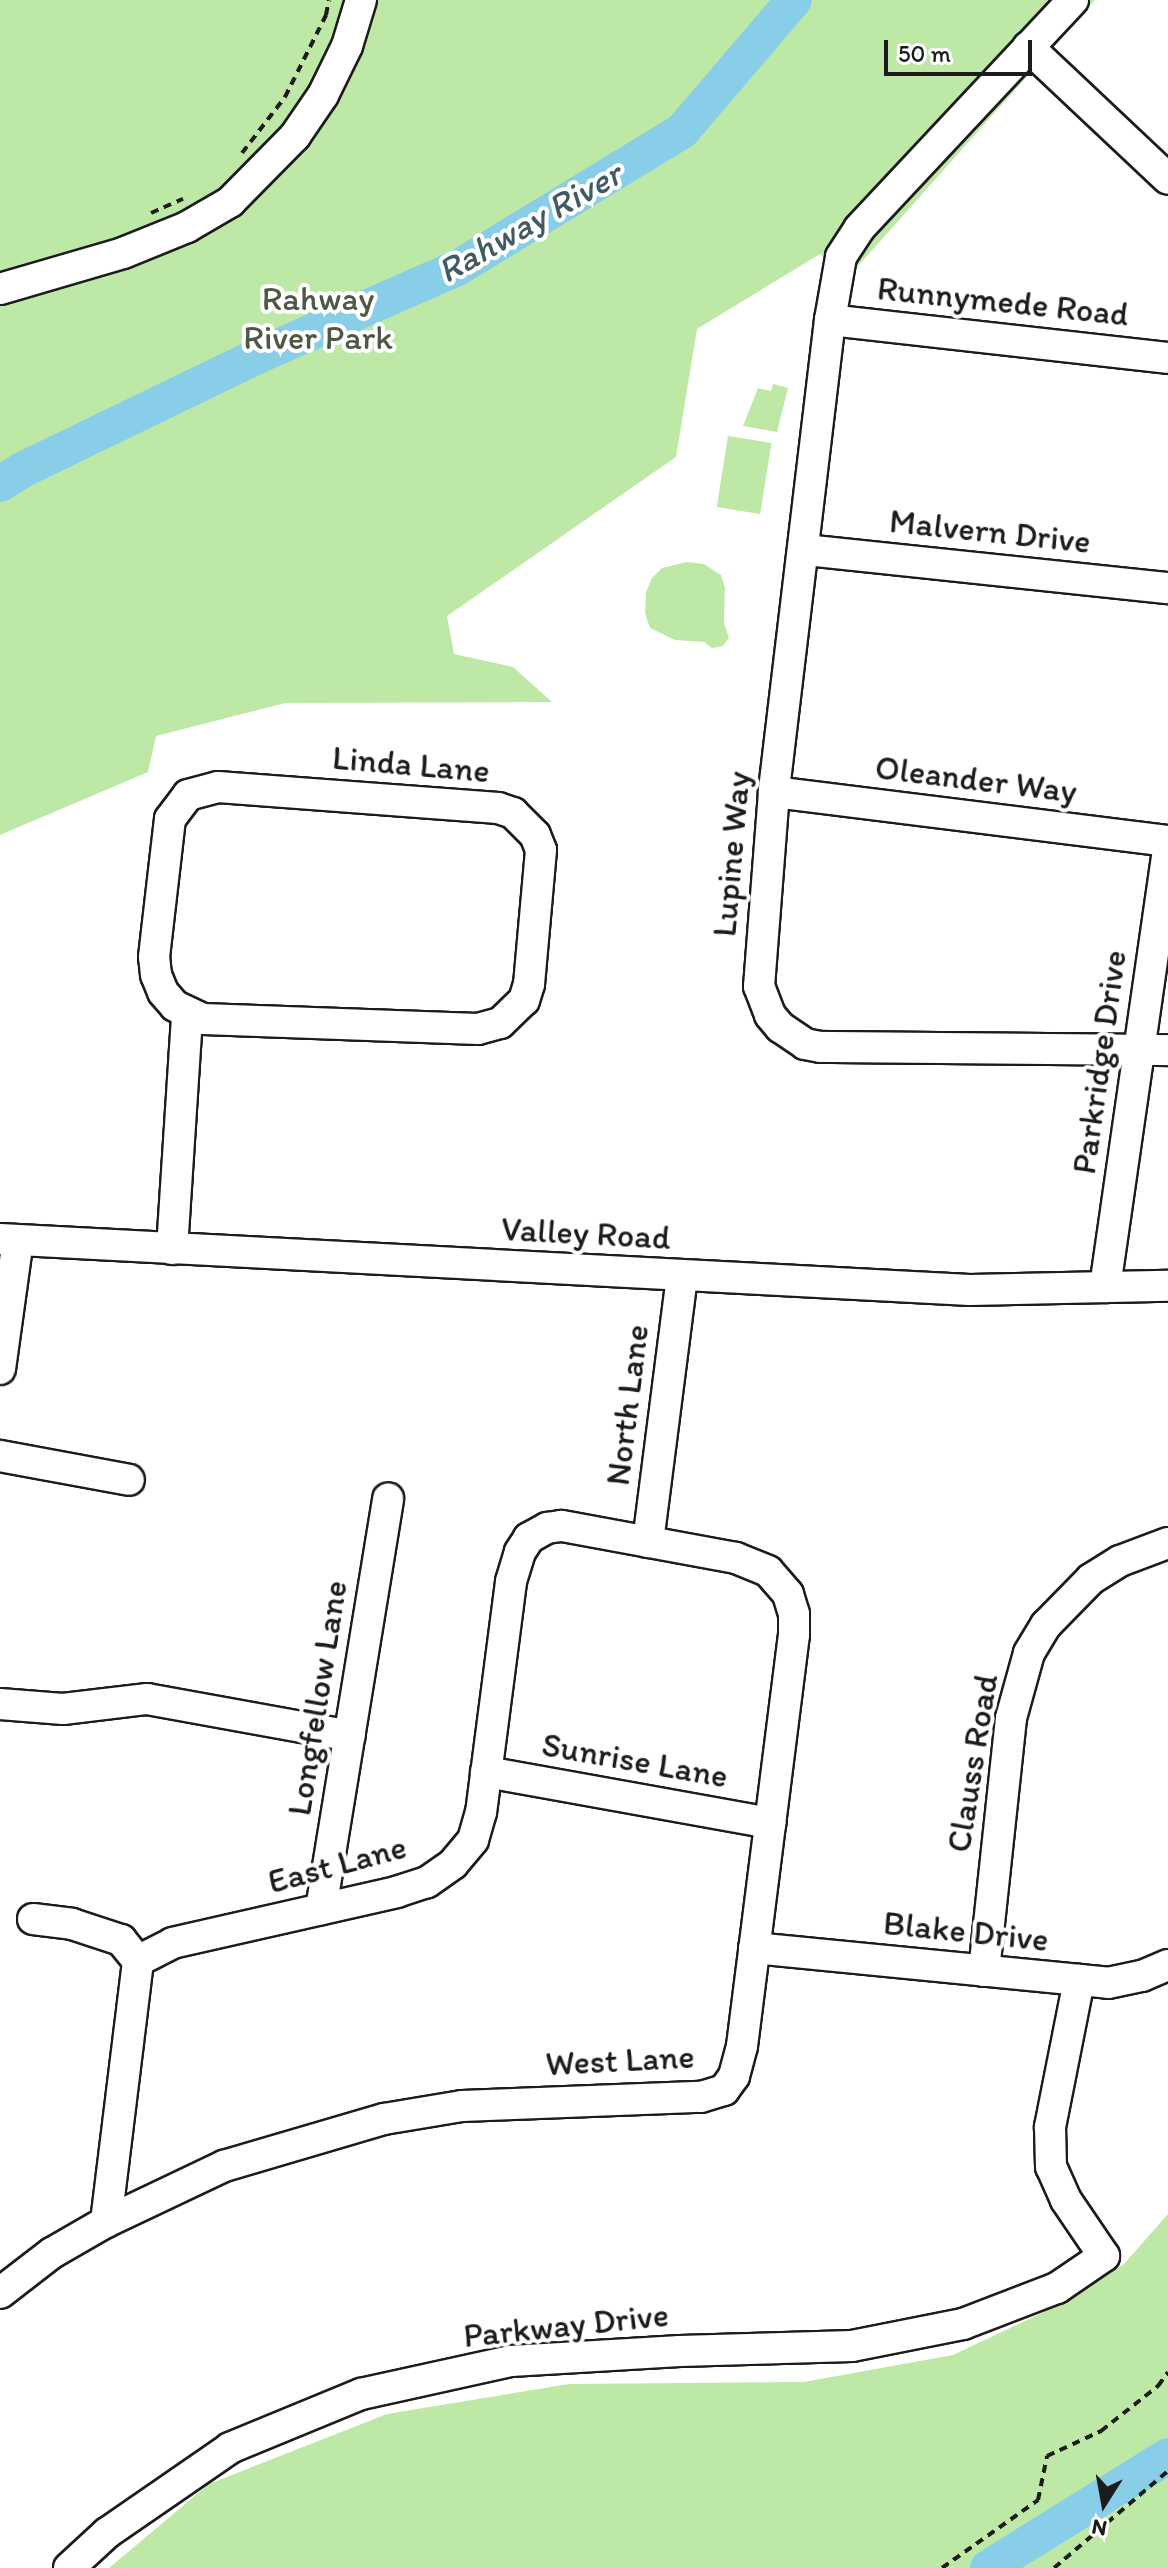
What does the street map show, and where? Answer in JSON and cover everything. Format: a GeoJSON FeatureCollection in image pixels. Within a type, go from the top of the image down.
{"type":"FeatureCollection","features":[{"type":"Feature","properties":{"kind":"street"},"geometry":{"type":"LineString","coordinates":[[0,289],[123,253],[187,227],[230,202],[295,136],[323,95],[347,46],[361,0]]}},
{"type":"Feature","properties":{"kind":"street","name":"Lupine Way"},"geometry":{"type":"LineString","coordinates":[[1073,0],[859,229],[841,257],[830,320],[774,792],[759,986],[770,1015],[792,1037],[805,1044],[836,1048],[1154,1050]]}},
{"type":"Feature","properties":{"kind":"street"},"geometry":{"type":"LineString","coordinates":[[1028,47],[1168,179]]}},
{"type":"Feature","properties":{"kind":"street","name":"Runnymede Road"},"geometry":{"type":"LineString","coordinates":[[830,320],[1168,358]]}},
{"type":"Feature","properties":{"kind":"street","name":"Malvern Drive"},"geometry":{"type":"LineString","coordinates":[[805,550],[1168,588]]}},
{"type":"Feature","properties":{"kind":"street","name":"Linda Lane"},"geometry":{"type":"LineString","coordinates":[[218,787],[498,808],[513,813],[535,835],[541,861],[529,984],[524,1000],[500,1023],[462,1028],[215,1020],[187,1014],[163,992],[154,957],[170,819],[188,795],[218,787]]}},
{"type":"Feature","properties":{"kind":"street","name":"Oleander Way"},"geometry":{"type":"LineString","coordinates":[[774,792],[1168,841]]}},
{"type":"Feature","properties":{"kind":"street","name":"Parkridge Drive"},"geometry":{"type":"LineString","coordinates":[[1105,1287],[1154,1050],[1168,848]]}},
{"type":"Feature","properties":{"kind":"street"},"geometry":{"type":"LineString","coordinates":[[172,1249],[187,1014]]}},
{"type":"Feature","properties":{"kind":"street"},"geometry":{"type":"LineString","coordinates":[[0,1369],[9,1240]]}},
{"type":"Feature","properties":{"kind":"street","name":"Valley Road"},"geometry":{"type":"LineString","coordinates":[[9,1240],[970,1290],[1168,1286]]}},
{"type":"Feature","properties":{"kind":"street","name":"North Lane"},"geometry":{"type":"LineString","coordinates":[[648,1542],[682,1277]]}},
{"type":"Feature","properties":{"kind":"street"},"geometry":{"type":"LineString","coordinates":[[0,1456],[129,1480]]}},
{"type":"Feature","properties":{"kind":"street","name":"Longfellow Lane"},"geometry":{"type":"LineString","coordinates":[[321,1909],[388,1498]]}},
{"type":"Feature","properties":{"kind":"street","name":"East Lane"},"geometry":{"type":"LineString","coordinates":[[138,1961],[173,1943],[427,1882],[453,1864],[473,1840],[486,1772],[511,1582],[520,1552],[529,1538],[547,1528],[561,1526],[648,1542]]}},
{"type":"Feature","properties":{"kind":"street","name":"West Lane"},"geometry":{"type":"LineString","coordinates":[[0,2293],[52,2253],[106,2222],[224,2166],[384,2119],[462,2106],[701,2097],[724,2090],[734,2076],[742,2046],[794,1635],[794,1614],[788,1594],[768,1571],[736,1558],[648,1542]]}},
{"type":"Feature","properties":{"kind":"street","name":"Clauss Road"},"geometry":{"type":"LineString","coordinates":[[984,1971],[1011,1718],[1029,1653],[1046,1625],[1091,1579],[1120,1561],[1168,1543]]}},
{"type":"Feature","properties":{"kind":"street"},"geometry":{"type":"LineString","coordinates":[[0,1704],[63,1709],[147,1699],[350,1736]]}},
{"type":"Feature","properties":{"kind":"street","name":"Sunrise Lane"},"geometry":{"type":"LineString","coordinates":[[486,1772],[770,1823]]}},
{"type":"Feature","properties":{"kind":"street"},"geometry":{"type":"LineString","coordinates":[[33,1919],[72,1924],[121,1940],[138,1961],[106,2222]]}},
{"type":"Feature","properties":{"kind":"street","name":"Blake Drive"},"geometry":{"type":"LineString","coordinates":[[754,1948],[1108,1983],[1142,1976],[1168,1965]]}},
{"type":"Feature","properties":{"kind":"street","name":"Parkway Drive"},"geometry":{"type":"LineString","coordinates":[[69,2568],[107,2533],[230,2448],[361,2394],[511,2361],[680,2351],[852,2346],[963,2324],[1057,2288],[1104,2256],[1066,2200],[1051,2167],[1050,2127],[1079,1980]]}},
{"type":"Feature","properties":{"kind":"path"},"geometry":{"type":"LineString","coordinates":[[236,159],[285,97],[326,15],[329,0]]}},
{"type":"Feature","properties":{"kind":"path"},"geometry":{"type":"LineString","coordinates":[[149,214],[190,196]]}},
{"type":"Feature","properties":{"kind":"path"},"geometry":{"type":"LineString","coordinates":[[942,2568],[1038,2500],[1047,2456],[1101,2431],[1158,2386],[1168,2372]]}},
{"type":"Feature","properties":{"kind":"path"},"geometry":{"type":"LineString","coordinates":[[1054,2568],[1168,2471]]}},
{"type":"Feature","properties":{"kind":"green space","name":"Rahway River Park"},"geometry":{"type":"Polygon","coordinates":[[[0,0],[1095,0],[850,275],[820,254],[697,329],[676,457],[447,616],[454,654],[513,667],[552,702],[285,703],[156,736],[148,772],[0,835],[0,0]]]}},
{"type":"Feature","properties":{"kind":"green space"},"geometry":{"type":"Polygon","coordinates":[[[773,384],[788,388],[777,432],[743,426],[758,388],[771,391],[773,384]]]}},
{"type":"Feature","properties":{"kind":"green space"},"geometry":{"type":"Polygon","coordinates":[[[728,436],[771,443],[760,514],[717,507],[728,436]]]}},
{"type":"Feature","properties":{"kind":"green space"},"geometry":{"type":"Polygon","coordinates":[[[687,562],[704,564],[721,575],[725,588],[724,623],[729,638],[723,646],[712,648],[704,642],[675,640],[650,628],[645,613],[646,592],[652,578],[662,568],[687,562]]]}},
{"type":"Feature","properties":{"kind":"green space"},"geometry":{"type":"Polygon","coordinates":[[[1168,2214],[1168,2568],[109,2568],[209,2484],[387,2414],[569,2384],[804,2382],[953,2355],[1042,2313],[1124,2264],[1168,2214]]]}},
{"type":"Feature","properties":{"kind":"waterway","name":"Rahway River"},"geometry":{"type":"LineString","coordinates":[[0,484],[22,470],[262,354],[459,267],[682,131],[794,0]]}},
{"type":"Feature","properties":{"kind":"waterway","name":"Rahway River"},"geometry":{"type":"LineString","coordinates":[[988,2568],[1168,2456]]}}]}
